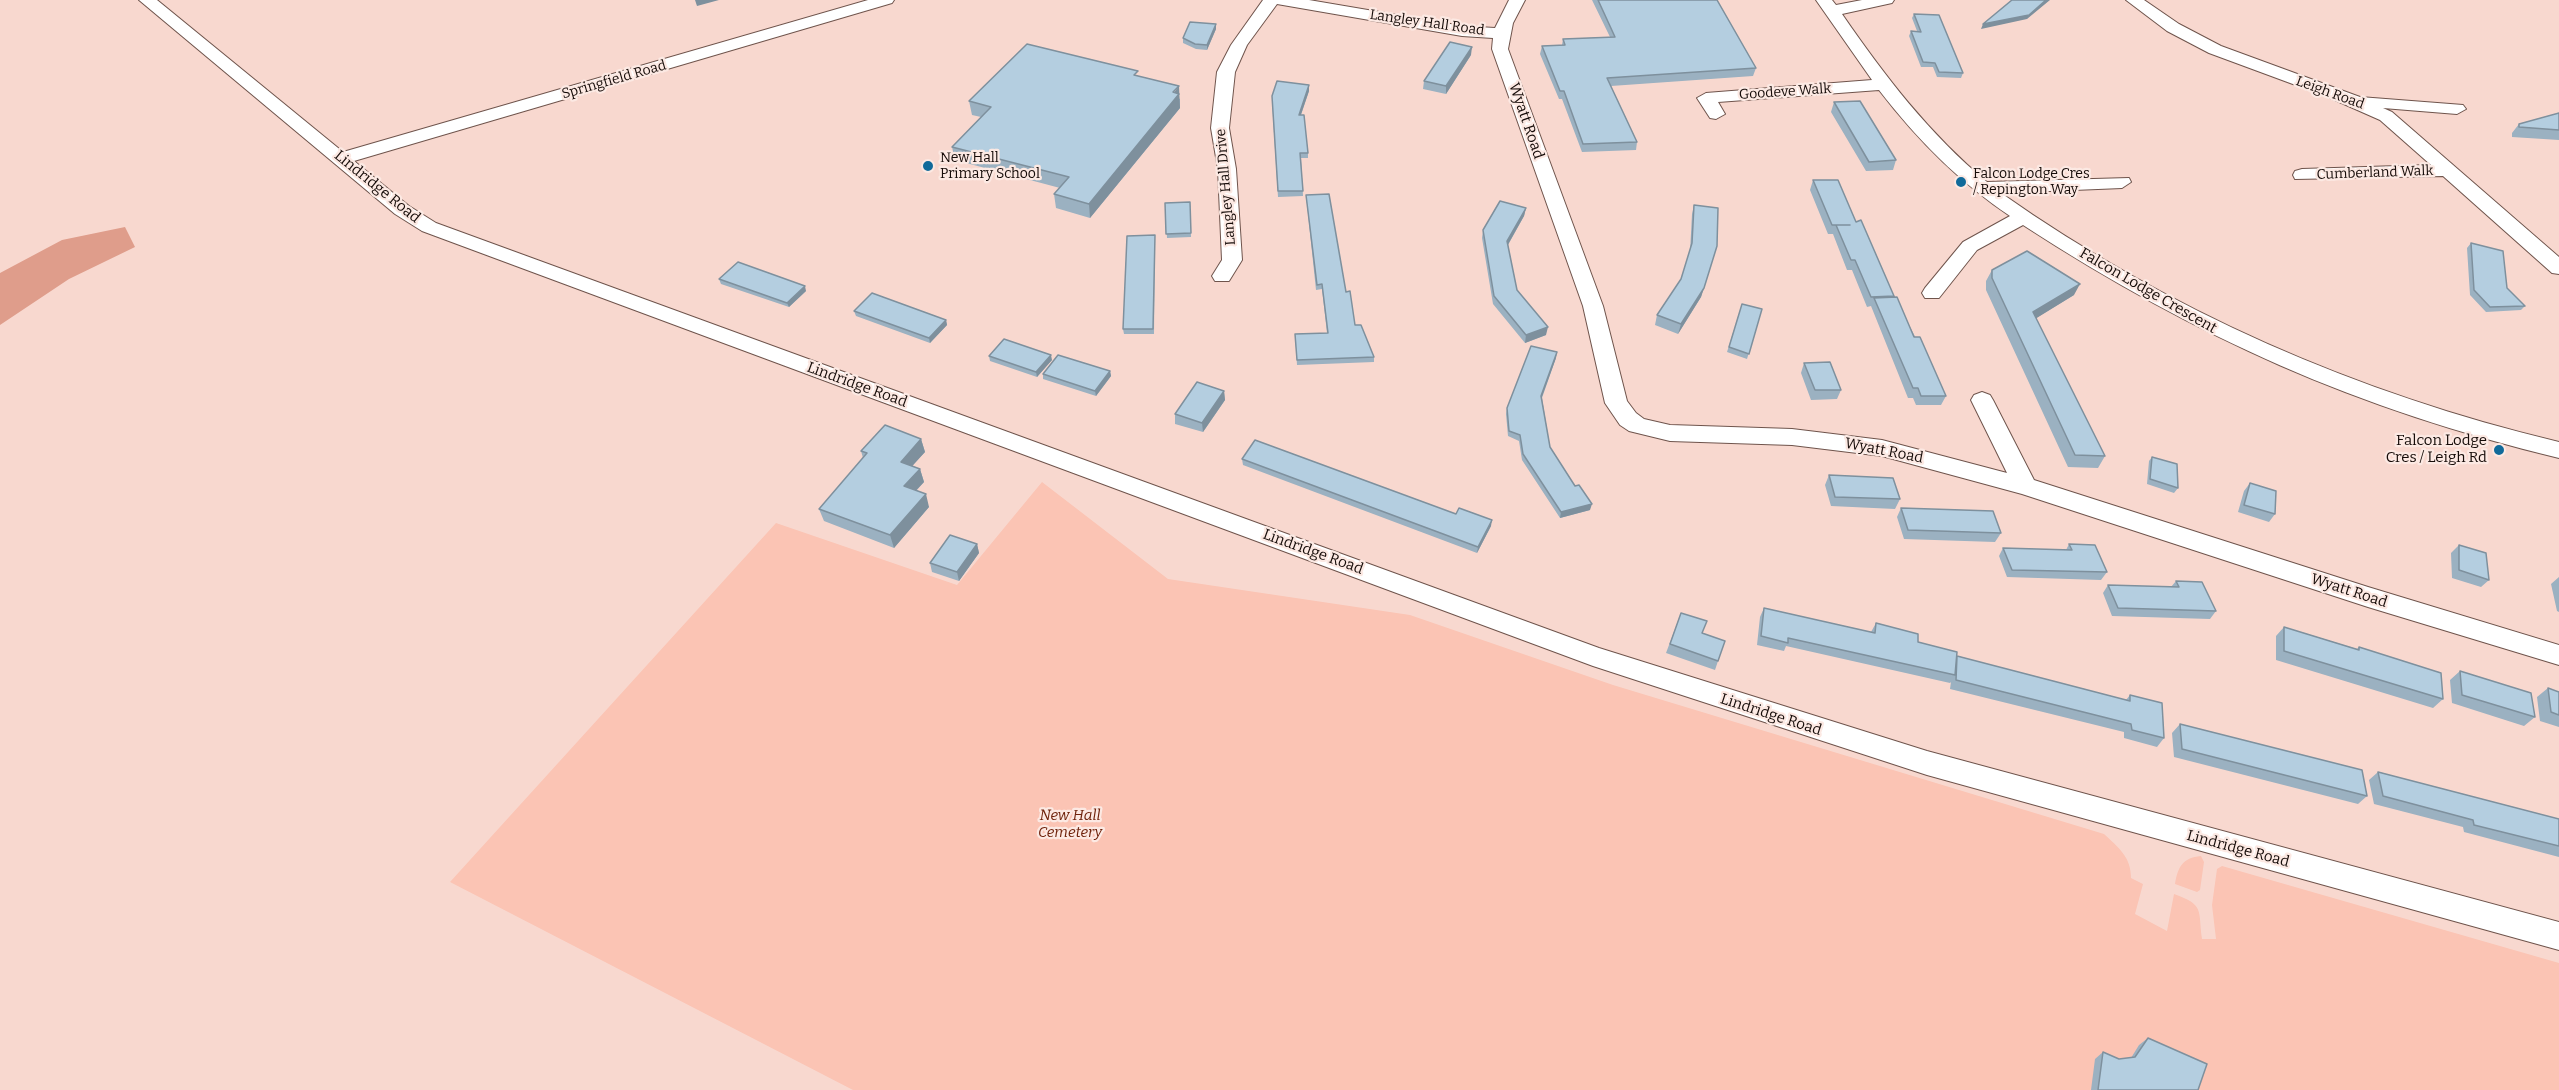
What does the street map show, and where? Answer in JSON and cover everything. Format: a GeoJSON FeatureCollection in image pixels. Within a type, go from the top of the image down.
{"type":"FeatureCollection","features":[{"type":"Feature","properties":{"kind":"street","name":"Lindridge Road"},"geometry":{"type":"LineString","coordinates":[[147,0],[402,210],[429,227],[1593,656],[1786,720],[1927,763],[2559,936]]}},
{"type":"Feature","properties":{"kind":"street","name":"Springfield Road"},"geometry":{"type":"LineString","coordinates":[[341,159],[886,0]]}},
{"type":"Feature","properties":{"kind":"street","name":"Langley Hall Drive"},"geometry":{"type":"LineString","coordinates":[[1222,276],[1232,260],[1227,169],[1220,128],[1225,82],[1239,45],[1271,0]]}},
{"type":"Feature","properties":{"kind":"street","name":"Langley Hall Road"},"geometry":{"type":"LineString","coordinates":[[1281,0],[1342,5],[1461,31],[1501,33]]}},
{"type":"Feature","properties":{"kind":"street","name":"Wyatt Road"},"geometry":{"type":"LineString","coordinates":[[1517,0],[1507,12],[1501,33],[1500,49],[1593,306],[1616,403],[1628,418],[1637,424],[1670,433],[1792,437],[1882,448],[2025,486],[2367,597],[2559,655]]}},
{"type":"Feature","properties":{"kind":"street"},"geometry":{"type":"LineString","coordinates":[[1827,5],[1886,0]]}},
{"type":"Feature","properties":{"kind":"street","name":"Leigh Road"},"geometry":{"type":"LineString","coordinates":[[2134,0],[2163,23],[2201,44],[2244,62],[2358,101],[2386,116],[2559,268]]}},
{"type":"Feature","properties":{"kind":"street","name":"Falcon Lodge Crescent"},"geometry":{"type":"LineString","coordinates":[[1827,5],[1883,84],[1920,129],[1968,176],[2022,217],[2149,295],[2201,324],[2278,360],[2353,391],[2559,450]]}},
{"type":"Feature","properties":{"kind":"street","name":"Goodeve Walk"},"geometry":{"type":"LineString","coordinates":[[1716,114],[1706,98],[1883,84]]}},
{"type":"Feature","properties":{"kind":"street"},"geometry":{"type":"LineString","coordinates":[[2358,101],[2457,109]]}},
{"type":"Feature","properties":{"kind":"street","name":"Cumberland Walk"},"geometry":{"type":"LineString","coordinates":[[2302,175],[2448,170]]}},
{"type":"Feature","properties":{"kind":"street"},"geometry":{"type":"LineString","coordinates":[[1984,188],[2122,182]]}},
{"type":"Feature","properties":{"kind":"street"},"geometry":{"type":"LineString","coordinates":[[1932,293],[1970,246],[2022,217]]}},
{"type":"Feature","properties":{"kind":"street"},"geometry":{"type":"LineString","coordinates":[[1982,400],[2025,486]]}},
{"type":"Feature","properties":{"kind":"green space","name":"New Hall Cemetery"},"geometry":{"type":"Polygon","coordinates":[[[1042,482],[1168,579],[1410,615],[1613,685],[2104,834],[2126,859],[2131,878],[2143,884],[2135,914],[2167,931],[2174,894],[2195,905],[2200,915],[2202,939],[2216,939],[2212,905],[2217,869],[2222,866],[2559,963],[2559,1090],[853,1090],[450,882],[776,523],[957,585],[1042,482]]]}},
{"type":"Feature","properties":{"kind":"green space"},"geometry":{"type":"Polygon","coordinates":[[[2201,856],[2204,862],[2200,890],[2197,892],[2175,884],[2182,864],[2189,859],[2201,856]]]}},
{"type":"Feature","properties":{"kind":"shaded area"},"geometry":{"type":"Polygon","coordinates":[[[125,227],[135,247],[69,279],[0,325],[0,273],[62,240],[125,227]]]}},
{"type":"Feature","properties":{"kind":"building"},"geometry":{"type":"Polygon","coordinates":[[[1598,0],[1717,0],[1756,68],[1607,78],[1637,142],[1583,144],[1564,91],[1560,91],[1542,46],[1565,45],[1563,39],[1615,37],[1598,0]]]}},
{"type":"Feature","properties":{"kind":"building"},"geometry":{"type":"Polygon","coordinates":[[[2012,0],[2046,0],[2029,15],[1983,24],[2012,0]]]}},
{"type":"Feature","properties":{"kind":"building"},"geometry":{"type":"Polygon","coordinates":[[[1914,14],[1939,15],[1963,73],[1939,72],[1935,63],[1923,62],[1911,31],[1921,32],[1914,14]]]}},
{"type":"Feature","properties":{"kind":"building"},"geometry":{"type":"Polygon","coordinates":[[[1190,22],[1216,24],[1207,45],[1195,44],[1183,38],[1190,22]]]}},
{"type":"Feature","properties":{"kind":"building"},"geometry":{"type":"Polygon","coordinates":[[[1450,42],[1472,47],[1446,86],[1424,81],[1450,42]]]}},
{"type":"Feature","properties":{"kind":"building"},"geometry":{"type":"Polygon","coordinates":[[[1027,44],[1138,71],[1134,75],[1179,86],[1173,92],[1179,94],[1089,204],[1054,194],[1069,177],[952,147],[991,107],[969,101],[1027,44]]]}},
{"type":"Feature","properties":{"kind":"building"},"geometry":{"type":"Polygon","coordinates":[[[1277,81],[1309,85],[1299,115],[1304,115],[1308,153],[1300,153],[1303,191],[1278,191],[1272,96],[1277,81]]]}},
{"type":"Feature","properties":{"kind":"building"},"geometry":{"type":"Polygon","coordinates":[[[1860,101],[1896,160],[1869,162],[1834,102],[1860,101]]]}},
{"type":"Feature","properties":{"kind":"building"},"geometry":{"type":"Polygon","coordinates":[[[2559,113],[2559,130],[2519,127],[2519,124],[2559,113]]]}},
{"type":"Feature","properties":{"kind":"building"},"geometry":{"type":"Polygon","coordinates":[[[1813,180],[1838,180],[1856,222],[1861,220],[1894,296],[1871,297],[1855,260],[1851,260],[1836,225],[1832,225],[1813,180]]]}},
{"type":"Feature","properties":{"kind":"building"},"geometry":{"type":"Polygon","coordinates":[[[1329,194],[1346,292],[1350,291],[1355,325],[1361,325],[1374,357],[1297,360],[1295,334],[1328,333],[1322,284],[1317,285],[1306,195],[1329,194]]]}},
{"type":"Feature","properties":{"kind":"building"},"geometry":{"type":"Polygon","coordinates":[[[1500,201],[1526,208],[1507,241],[1517,290],[1548,327],[1526,335],[1494,296],[1483,230],[1500,201]]]}},
{"type":"Feature","properties":{"kind":"building"},"geometry":{"type":"Polygon","coordinates":[[[1190,202],[1191,233],[1166,234],[1165,203],[1190,202]]]}},
{"type":"Feature","properties":{"kind":"building"},"geometry":{"type":"Polygon","coordinates":[[[1694,205],[1718,208],[1717,246],[1704,288],[1681,324],[1657,315],[1681,279],[1692,243],[1694,205]]]}},
{"type":"Feature","properties":{"kind":"building"},"geometry":{"type":"Polygon","coordinates":[[[1155,235],[1153,329],[1123,329],[1127,236],[1155,235]]]}},
{"type":"Feature","properties":{"kind":"building"},"geometry":{"type":"Polygon","coordinates":[[[2471,243],[2503,251],[2507,288],[2525,306],[2490,307],[2474,290],[2471,243]]]}},
{"type":"Feature","properties":{"kind":"building"},"geometry":{"type":"Polygon","coordinates":[[[2027,251],[2080,284],[2033,312],[2105,456],[2075,455],[1992,278],[1992,270],[2027,251]]]}},
{"type":"Feature","properties":{"kind":"building"},"geometry":{"type":"Polygon","coordinates":[[[738,262],[805,286],[787,303],[719,279],[738,262]]]}},
{"type":"Feature","properties":{"kind":"building"},"geometry":{"type":"Polygon","coordinates":[[[872,293],[946,320],[929,338],[854,311],[872,293]]]}},
{"type":"Feature","properties":{"kind":"building"},"geometry":{"type":"Polygon","coordinates":[[[1897,297],[1914,337],[1920,337],[1946,396],[1921,396],[1918,388],[1913,388],[1874,298],[1897,297]]]}},
{"type":"Feature","properties":{"kind":"building"},"geometry":{"type":"Polygon","coordinates":[[[1742,304],[1762,309],[1749,354],[1729,347],[1742,304]]]}},
{"type":"Feature","properties":{"kind":"building"},"geometry":{"type":"Polygon","coordinates":[[[1004,339],[1051,355],[1036,372],[989,356],[1004,339]]]}},
{"type":"Feature","properties":{"kind":"building"},"geometry":{"type":"Polygon","coordinates":[[[1531,346],[1557,352],[1541,396],[1550,447],[1575,486],[1579,485],[1592,504],[1561,512],[1523,454],[1520,435],[1509,431],[1507,408],[1531,346]]]}},
{"type":"Feature","properties":{"kind":"building"},"geometry":{"type":"Polygon","coordinates":[[[1058,355],[1110,371],[1095,391],[1043,374],[1058,355]]]}},
{"type":"Feature","properties":{"kind":"building"},"geometry":{"type":"Polygon","coordinates":[[[1830,362],[1841,390],[1815,390],[1804,363],[1830,362]]]}},
{"type":"Feature","properties":{"kind":"building"},"geometry":{"type":"Polygon","coordinates":[[[1197,382],[1224,391],[1202,423],[1175,414],[1197,382]]]}},
{"type":"Feature","properties":{"kind":"building"},"geometry":{"type":"Polygon","coordinates":[[[885,425],[921,439],[901,462],[920,469],[904,486],[926,494],[890,535],[819,509],[867,453],[861,451],[885,425]]]}},
{"type":"Feature","properties":{"kind":"building"},"geometry":{"type":"Polygon","coordinates":[[[1255,440],[1456,514],[1459,508],[1492,520],[1478,547],[1242,459],[1255,440]]]}},
{"type":"Feature","properties":{"kind":"building"},"geometry":{"type":"Polygon","coordinates":[[[2152,457],[2177,464],[2178,488],[2150,479],[2152,457]]]}},
{"type":"Feature","properties":{"kind":"building"},"geometry":{"type":"Polygon","coordinates":[[[1829,475],[1893,478],[1900,499],[1835,497],[1829,475]]]}},
{"type":"Feature","properties":{"kind":"building"},"geometry":{"type":"Polygon","coordinates":[[[2250,483],[2276,491],[2275,514],[2244,505],[2250,483]]]}},
{"type":"Feature","properties":{"kind":"building"},"geometry":{"type":"Polygon","coordinates":[[[1901,508],[1993,511],[2001,533],[1908,530],[1901,508]]]}},
{"type":"Feature","properties":{"kind":"building"},"geometry":{"type":"Polygon","coordinates":[[[950,535],[977,544],[957,572],[930,563],[950,535]]]}},
{"type":"Feature","properties":{"kind":"building"},"geometry":{"type":"Polygon","coordinates":[[[2069,544],[2095,545],[2107,572],[2012,570],[2003,548],[2072,550],[2069,544]]]}},
{"type":"Feature","properties":{"kind":"building"},"geometry":{"type":"Polygon","coordinates":[[[2459,545],[2486,553],[2489,580],[2459,570],[2459,545]]]}},
{"type":"Feature","properties":{"kind":"building"},"geometry":{"type":"Polygon","coordinates":[[[2176,581],[2202,582],[2216,611],[2118,608],[2108,585],[2179,587],[2176,581]]]}},
{"type":"Feature","properties":{"kind":"building"},"geometry":{"type":"Polygon","coordinates":[[[1764,608],[1875,633],[1876,623],[1918,634],[1918,642],[1957,652],[1955,675],[1788,638],[1788,643],[1761,636],[1764,608]]]}},
{"type":"Feature","properties":{"kind":"building"},"geometry":{"type":"Polygon","coordinates":[[[1681,613],[1707,621],[1702,633],[1725,641],[1718,661],[1670,644],[1681,613]]]}},
{"type":"Feature","properties":{"kind":"building"},"geometry":{"type":"Polygon","coordinates":[[[2284,627],[2359,650],[2359,647],[2441,673],[2443,699],[2284,651],[2284,627]]]}},
{"type":"Feature","properties":{"kind":"building"},"geometry":{"type":"Polygon","coordinates":[[[1957,656],[2130,701],[2130,695],[2162,703],[2164,738],[2132,730],[2131,724],[1956,680],[1957,656]]]}},
{"type":"Feature","properties":{"kind":"building"},"geometry":{"type":"Polygon","coordinates":[[[2460,671],[2531,693],[2535,717],[2462,695],[2460,671]]]}},
{"type":"Feature","properties":{"kind":"building"},"geometry":{"type":"Polygon","coordinates":[[[2548,688],[2559,692],[2559,715],[2551,712],[2548,688]]]}},
{"type":"Feature","properties":{"kind":"building"},"geometry":{"type":"Polygon","coordinates":[[[2180,724],[2362,770],[2367,796],[2182,749],[2180,724]]]}},
{"type":"Feature","properties":{"kind":"building"},"geometry":{"type":"Polygon","coordinates":[[[2378,772],[2559,819],[2559,846],[2474,825],[2473,820],[2383,796],[2378,772]]]}},
{"type":"Feature","properties":{"kind":"building"},"geometry":{"type":"Polygon","coordinates":[[[2148,1038],[2207,1064],[2198,1090],[2098,1090],[2103,1052],[2119,1059],[2135,1057],[2148,1038]]]}},
{"type":"Feature","properties":{"kind":"place","name":"New Hall Primary School"},"geometry":{"type":"Point","coordinates":[928,166]}},
{"type":"Feature","properties":{"kind":"place","name":"Falcon Lodge Cres / Repington Way"},"geometry":{"type":"Point","coordinates":[1961,182]}},
{"type":"Feature","properties":{"kind":"place","name":"Falcon Lodge Cres / Leigh Rd"},"geometry":{"type":"Point","coordinates":[2499,450]}}]}
